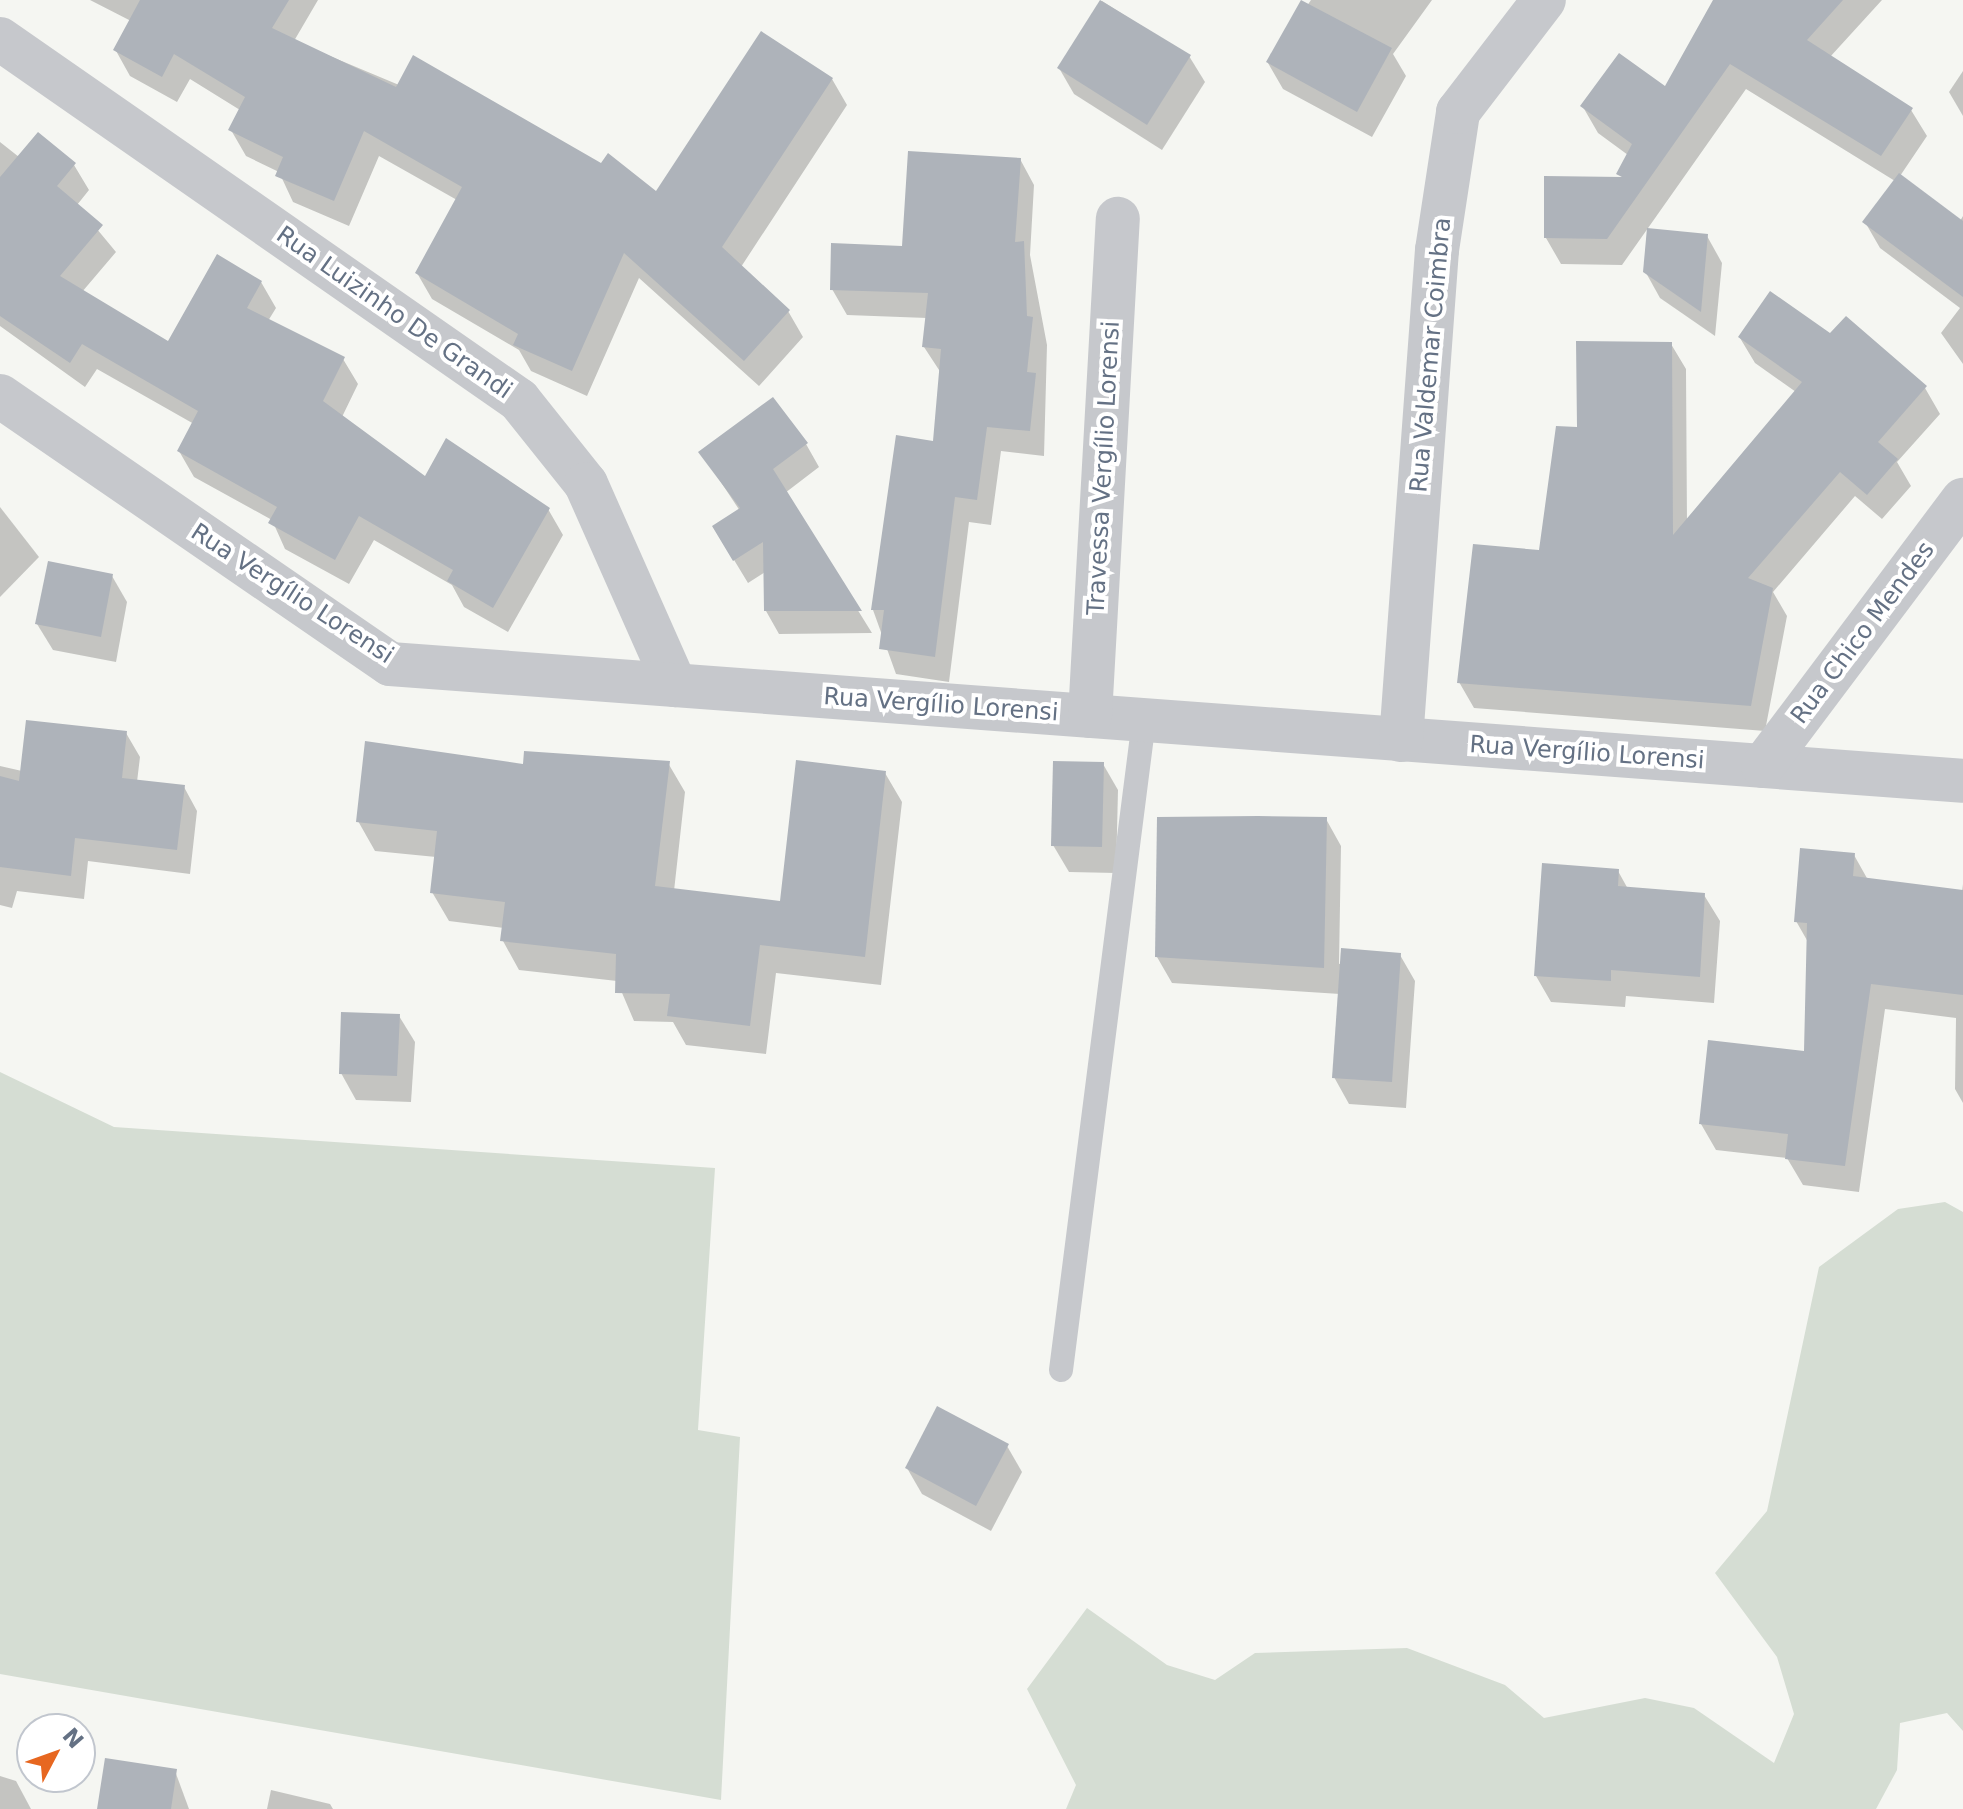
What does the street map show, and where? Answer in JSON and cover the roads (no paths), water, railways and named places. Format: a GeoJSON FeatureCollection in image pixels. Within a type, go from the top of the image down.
{"type":"FeatureCollection","features":[{"type":"Feature","properties":{"kind":"street","name":"Rua Valdemar Coimbra"},"geometry":{"type":"LineString","coordinates":[[1401,740],[1437,250],[1458,112],[1544,0]]}},
{"type":"Feature","properties":{"kind":"street","name":"Rua Luizinho De Grandi"},"geometry":{"type":"LineString","coordinates":[[0,39],[519,400],[586,484],[675,685]]}},
{"type":"Feature","properties":{"kind":"street","name":"Travessa Vergílio Lorensi"},"geometry":{"type":"LineString","coordinates":[[1090,716],[1118,219]]}},
{"type":"Feature","properties":{"kind":"street","name":"Rua Vergílio Lorensi"},"geometry":{"type":"LineString","coordinates":[[5,409],[390,664],[1963,781]]}},
{"type":"Feature","properties":{"kind":"street","name":"Rua Chico Mendes"},"geometry":{"type":"LineString","coordinates":[[1763,766],[1963,500]]}},
{"type":"Feature","properties":{"kind":"lane"},"geometry":{"type":"LineString","coordinates":[[1061,1370],[1144,720]]}}]}
